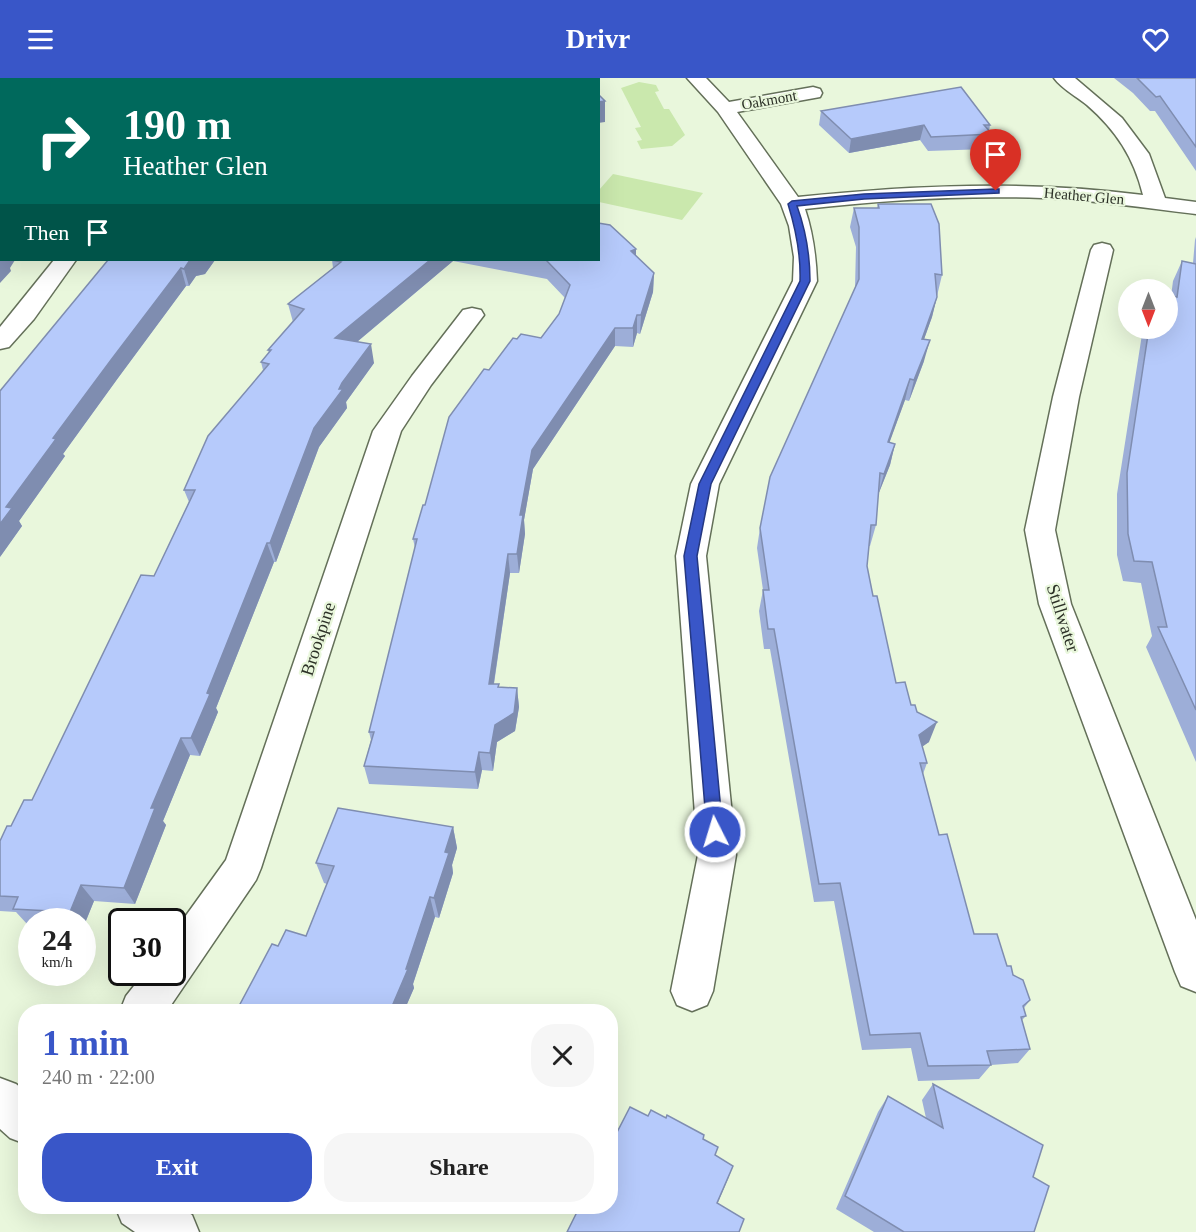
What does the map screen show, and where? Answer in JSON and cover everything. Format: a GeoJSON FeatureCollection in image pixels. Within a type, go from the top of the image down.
{"type":"FeatureCollection","features":[{"type":"Feature","properties":{"kind":"street"},"geometry":{"type":"LineString","coordinates":[[692,991],[717,855],[691,556],[705,484],[805,281],[805,257],[800,226],[792,204],[725,108],[696,78]]}},
{"type":"Feature","properties":{"kind":"street"},"geometry":{"type":"LineString","coordinates":[[1063,78],[1084,92],[1113,119],[1139,154],[1156,203]]}},
{"type":"Feature","properties":{"kind":"street","name":"Oakmont"},"geometry":{"type":"LineString","coordinates":[[725,108],[813,93]]}},
{"type":"Feature","properties":{"kind":"street","name":"Heather Glen"},"geometry":{"type":"LineString","coordinates":[[792,204],[864,196],[1017,191],[1079,194],[1196,208]]}},
{"type":"Feature","properties":{"kind":"street","name":"Stillwater"},"geometry":{"type":"LineString","coordinates":[[1102,250],[1066,397],[1040,530],[1055,604],[1196,972]]}},
{"type":"Feature","properties":{"kind":"street"},"geometry":{"type":"LineString","coordinates":[[0,342],[32,305],[64,261]]}},
{"type":"Feature","properties":{"kind":"street","name":"Brookpine"},"geometry":{"type":"LineString","coordinates":[[186,950],[242,868],[387,431],[421,381],[472,315]]}},
{"type":"Feature","properties":{"kind":"street","name":"Brookpine"},"geometry":{"type":"LineString","coordinates":[[146,1004],[160,986]]}},
{"type":"Feature","properties":{"kind":"street"},"geometry":{"type":"LineString","coordinates":[[0,1100],[18,1115]]}},
{"type":"Feature","properties":{"kind":"street"},"geometry":{"type":"LineString","coordinates":[[150,1214],[175,1232]]}},
{"type":"Feature","properties":{"kind":"green space"},"geometry":{"type":"Polygon","coordinates":[[[639,82],[656,85],[659,91],[655,92],[664,109],[669,109],[685,135],[672,146],[641,149],[637,141],[642,140],[635,128],[641,127],[621,88],[639,82]]]}},
{"type":"Feature","properties":{"kind":"green space"},"geometry":{"type":"Polygon","coordinates":[[[613,174],[703,193],[682,220],[600,202],[600,189],[613,174]]]}},
{"type":"Feature","properties":{"kind":"building"},"geometry":{"type":"Polygon","coordinates":[[[1137,78],[1196,78],[1196,147],[1160,96],[1156,97],[1137,78]]]}},
{"type":"Feature","properties":{"kind":"building"},"geometry":{"type":"Polygon","coordinates":[[[961,87],[990,125],[984,125],[992,134],[931,137],[924,125],[851,139],[821,111],[961,87]]]}},
{"type":"Feature","properties":{"kind":"building"},"geometry":{"type":"Polygon","coordinates":[[[878,204],[931,204],[939,224],[942,275],[935,274],[937,297],[922,339],[930,340],[914,380],[910,379],[888,442],[895,444],[884,474],[880,473],[876,525],[871,525],[867,566],[873,596],[877,596],[896,683],[905,682],[911,705],[915,705],[917,712],[937,722],[919,735],[927,763],[920,763],[939,835],[947,834],[974,934],[997,934],[1007,966],[1011,966],[1013,975],[1023,980],[1030,1000],[1023,1006],[1026,1016],[1021,1017],[1030,1049],[987,1051],[991,1065],[928,1066],[920,1033],[870,1035],[840,883],[819,884],[774,629],[768,629],[763,590],[769,590],[760,528],[770,477],[859,279],[859,227],[854,208],[879,208],[878,204]]]}},
{"type":"Feature","properties":{"kind":"building"},"geometry":{"type":"Polygon","coordinates":[[[600,223],[610,225],[636,249],[631,251],[654,273],[641,315],[637,315],[633,328],[615,328],[532,450],[520,515],[523,515],[517,554],[508,554],[489,684],[517,688],[514,713],[495,725],[490,753],[479,752],[475,772],[364,766],[374,732],[369,732],[417,539],[413,539],[423,505],[425,505],[449,417],[484,369],[489,370],[513,338],[517,339],[521,334],[541,338],[559,314],[570,285],[547,261],[600,261],[600,223]]]}},
{"type":"Feature","properties":{"kind":"building"},"geometry":{"type":"Polygon","coordinates":[[[107,261],[189,261],[184,269],[181,268],[53,438],[56,439],[6,507],[12,508],[0,524],[0,391],[107,261]]]}},
{"type":"Feature","properties":{"kind":"building"},"geometry":{"type":"Polygon","coordinates":[[[336,261],[429,261],[335,338],[371,344],[342,383],[339,389],[343,389],[314,428],[270,543],[267,543],[207,693],[210,694],[191,738],[181,738],[151,808],[155,808],[124,888],[81,885],[72,908],[13,909],[18,897],[0,896],[0,841],[7,826],[11,826],[24,800],[32,800],[141,575],[154,576],[195,490],[184,490],[208,436],[269,364],[261,362],[271,350],[268,350],[304,309],[288,304],[341,262],[336,261]]]}},
{"type":"Feature","properties":{"kind":"building"},"geometry":{"type":"Polygon","coordinates":[[[1182,261],[1196,264],[1196,710],[1158,627],[1167,627],[1152,562],[1134,561],[1128,534],[1127,473],[1147,339],[1178,339],[1178,290],[1182,261]]]}},
{"type":"Feature","properties":{"kind":"building"},"geometry":{"type":"Polygon","coordinates":[[[338,808],[453,827],[445,852],[449,853],[434,898],[430,897],[406,969],[408,969],[393,1004],[240,1004],[272,944],[278,946],[286,930],[306,936],[334,866],[316,863],[338,808]]]}},
{"type":"Feature","properties":{"kind":"building"},"geometry":{"type":"Polygon","coordinates":[[[933,1084],[1043,1145],[1033,1177],[1049,1186],[1034,1232],[904,1232],[845,1196],[888,1096],[943,1128],[933,1084]]]}},
{"type":"Feature","properties":{"kind":"building"},"geometry":{"type":"Polygon","coordinates":[[[630,1107],[648,1116],[651,1110],[666,1118],[667,1115],[704,1135],[703,1139],[718,1147],[715,1155],[733,1166],[717,1203],[744,1219],[739,1232],[567,1232],[576,1214],[618,1214],[618,1130],[630,1107]]]}},
{"type":"Feature","properties":{"kind":"route"},"geometry":{"type":"LineString","coordinates":[[715,832],[691,556],[705,484],[805,281],[805,257],[800,226],[792,204],[864,196],[996,191]]}}]}
